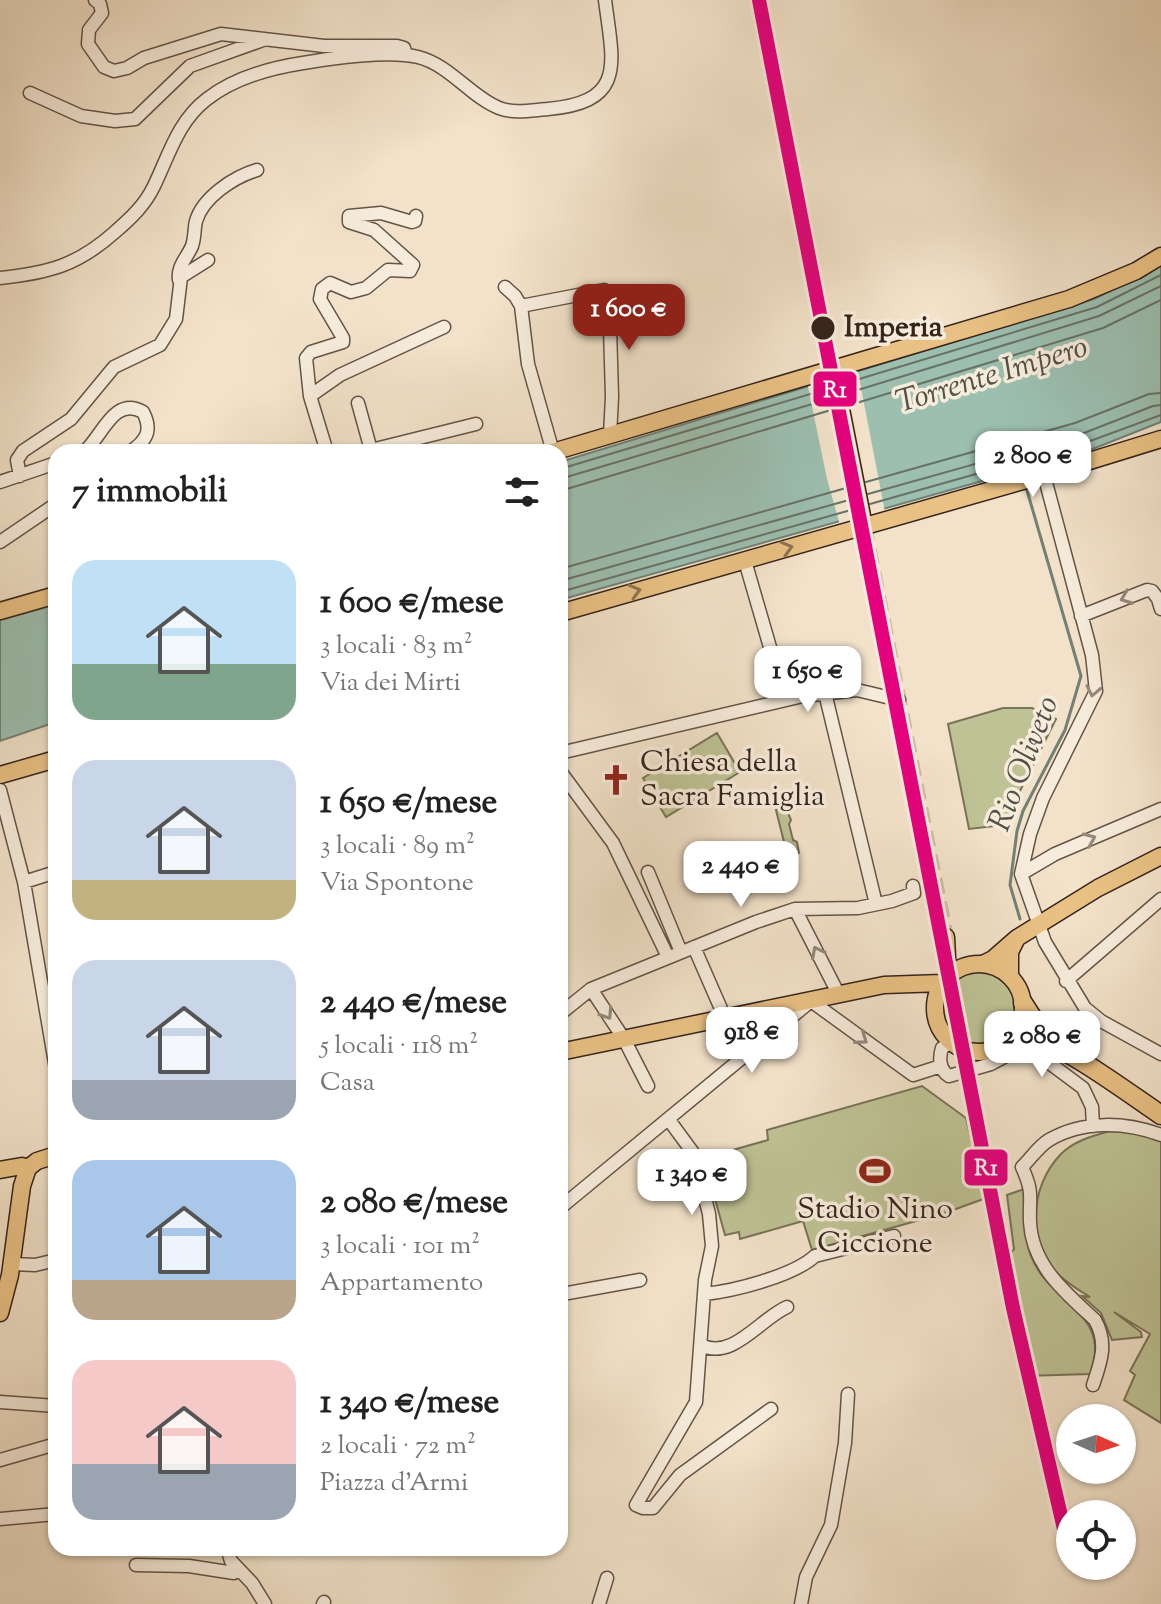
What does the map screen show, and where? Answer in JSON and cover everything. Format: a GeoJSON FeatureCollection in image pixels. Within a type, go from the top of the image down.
{"type":"FeatureCollection","features":[{"type":"Feature","properties":{"kind":"highway"},"geometry":{"type":"LineString","coordinates":[[1023,1003],[1032,1017],[1072,1057]]}},
{"type":"Feature","properties":{"kind":"highway"},"geometry":{"type":"LineString","coordinates":[[1006,1042],[1019,1036],[1032,1037],[1072,1057],[1161,1115]]}},
{"type":"Feature","properties":{"kind":"main road"},"geometry":{"type":"LineString","coordinates":[[568,448],[1069,299],[1136,271],[1161,256]]}},
{"type":"Feature","properties":{"kind":"main road"},"geometry":{"type":"LineString","coordinates":[[833,368],[864,526]]}},
{"type":"Feature","properties":{"kind":"main road"},"geometry":{"type":"LineString","coordinates":[[568,611],[1161,439]]}},
{"type":"Feature","properties":{"kind":"main road"},"geometry":{"type":"LineString","coordinates":[[0,611],[48,597]]}},
{"type":"Feature","properties":{"kind":"main road"},"geometry":{"type":"LineString","coordinates":[[0,775],[48,761]]}},
{"type":"Feature","properties":{"kind":"main road"},"geometry":{"type":"LineString","coordinates":[[568,1050],[884,985],[945,980],[997,956],[1038,923],[1161,856]]}},
{"type":"Feature","properties":{"kind":"main road"},"geometry":{"type":"LineString","coordinates":[[906,984],[920,990],[934,1008],[936,1021],[951,1042],[959,1048],[978,1052],[988,1051],[1006,1042],[1022,1018],[1023,1003],[1021,993],[1010,977],[998,968],[959,958],[946,937],[945,980],[934,1008]]}},
{"type":"Feature","properties":{"kind":"main road"},"geometry":{"type":"LineString","coordinates":[[1010,977],[1008,962],[1017,938]]}},
{"type":"Feature","properties":{"kind":"main road"},"geometry":{"type":"LineString","coordinates":[[0,1313],[12,1264],[22,1186],[28,1168],[48,1158]]}},
{"type":"Feature","properties":{"kind":"main road"},"geometry":{"type":"LineString","coordinates":[[0,1170],[22,1166],[28,1168]]}},
{"type":"Feature","properties":{"kind":"street"},"geometry":{"type":"LineString","coordinates":[[95,0],[100,4],[102,13],[89,30],[87,40],[94,55],[109,70],[127,68],[144,58],[211,35],[231,34],[324,46],[401,46],[406,55]]}},
{"type":"Feature","properties":{"kind":"street"},"geometry":{"type":"LineString","coordinates":[[0,278],[65,266],[84,257],[141,208],[179,130],[205,100],[269,70],[305,63],[406,55],[428,60],[500,109],[520,111],[577,105],[596,96],[609,76],[611,46],[605,0]]}},
{"type":"Feature","properties":{"kind":"street"},"geometry":{"type":"LineString","coordinates":[[30,93],[81,116],[105,120],[135,119],[190,66],[266,39]]}},
{"type":"Feature","properties":{"kind":"street"},"geometry":{"type":"LineString","coordinates":[[20,476],[17,460],[23,451],[71,419],[118,364],[160,345],[176,319],[179,268],[191,247],[196,222],[203,208],[239,177],[257,170]]}},
{"type":"Feature","properties":{"kind":"street"},"geometry":{"type":"LineString","coordinates":[[325,444],[310,396],[306,358],[311,352],[343,342],[343,338],[320,299],[322,289],[330,283],[351,292],[366,288],[388,270],[410,271],[413,265],[383,236],[349,222],[349,216],[381,213],[412,222],[416,216]]}},
{"type":"Feature","properties":{"kind":"street"},"geometry":{"type":"LineString","coordinates":[[179,283],[185,273],[208,260]]}},
{"type":"Feature","properties":{"kind":"street"},"geometry":{"type":"LineString","coordinates":[[505,287],[521,306],[528,364],[551,444]]}},
{"type":"Feature","properties":{"kind":"street"},"geometry":{"type":"LineString","coordinates":[[521,306],[604,290],[609,293],[612,354],[610,435]]}},
{"type":"Feature","properties":{"kind":"street"},"geometry":{"type":"LineString","coordinates":[[310,396],[340,375],[444,327]]}},
{"type":"Feature","properties":{"kind":"street"},"geometry":{"type":"LineString","coordinates":[[358,403],[369,444]]}},
{"type":"Feature","properties":{"kind":"street"},"geometry":{"type":"LineString","coordinates":[[90,444],[112,416],[130,408],[143,412],[148,428],[146,438],[139,444]]}},
{"type":"Feature","properties":{"kind":"street"},"geometry":{"type":"LineString","coordinates":[[412,444],[476,424]]}},
{"type":"Feature","properties":{"kind":"street"},"geometry":{"type":"LineString","coordinates":[[0,482],[48,466]]}},
{"type":"Feature","properties":{"kind":"street"},"geometry":{"type":"LineString","coordinates":[[1044,475],[1092,655],[1096,691],[1043,798],[1030,834],[1021,874],[1038,923],[1066,981],[1085,1008],[1161,1054]]}},
{"type":"Feature","properties":{"kind":"street"},"geometry":{"type":"LineString","coordinates":[[0,542],[48,509]]}},
{"type":"Feature","properties":{"kind":"street"},"geometry":{"type":"LineString","coordinates":[[745,561],[785,699]]}},
{"type":"Feature","properties":{"kind":"street"},"geometry":{"type":"LineString","coordinates":[[1081,616],[1147,590],[1158,599],[1161,609]]}},
{"type":"Feature","properties":{"kind":"street"},"geometry":{"type":"LineString","coordinates":[[568,751],[785,699],[857,690],[899,700]]}},
{"type":"Feature","properties":{"kind":"street"},"geometry":{"type":"LineString","coordinates":[[825,693],[876,904]]}},
{"type":"Feature","properties":{"kind":"street"},"geometry":{"type":"LineString","coordinates":[[568,782],[613,843],[668,957]]}},
{"type":"Feature","properties":{"kind":"street"},"geometry":{"type":"LineString","coordinates":[[0,790],[24,882],[48,1022]]}},
{"type":"Feature","properties":{"kind":"street"},"geometry":{"type":"LineString","coordinates":[[1021,874],[1055,854],[1161,809]]}},
{"type":"Feature","properties":{"kind":"street"},"geometry":{"type":"LineString","coordinates":[[648,872],[725,1018]]}},
{"type":"Feature","properties":{"kind":"street"},"geometry":{"type":"LineString","coordinates":[[24,882],[48,874]]}},
{"type":"Feature","properties":{"kind":"street"},"geometry":{"type":"LineString","coordinates":[[568,1008],[591,989],[795,909],[824,911],[858,908],[914,893],[913,886]]}},
{"type":"Feature","properties":{"kind":"street"},"geometry":{"type":"LineString","coordinates":[[1066,981],[1161,899]]}},
{"type":"Feature","properties":{"kind":"street"},"geometry":{"type":"LineString","coordinates":[[795,909],[839,995]]}},
{"type":"Feature","properties":{"kind":"street"},"geometry":{"type":"LineString","coordinates":[[591,989],[624,1039],[648,1086]]}},
{"type":"Feature","properties":{"kind":"street"},"geometry":{"type":"LineString","coordinates":[[568,1202],[811,1001],[913,1075],[941,1066]]}},
{"type":"Feature","properties":{"kind":"street"},"geometry":{"type":"LineString","coordinates":[[951,1042],[942,1048],[941,1066],[949,1076],[982,1067],[1015,1051],[1036,1053],[1083,1088],[1092,1107],[1093,1126]]}},
{"type":"Feature","properties":{"kind":"street"},"geometry":{"type":"LineString","coordinates":[[669,1120],[694,1154],[709,1214],[712,1246],[705,1280],[696,1402],[636,1505],[653,1508],[680,1475],[771,1409]]}},
{"type":"Feature","properties":{"kind":"street"},"geometry":{"type":"LineString","coordinates":[[1093,1385],[1103,1351],[1100,1328],[1052,1278],[1036,1250],[1030,1221],[1032,1193],[1022,1167],[1046,1141],[1069,1131],[1093,1126],[1125,1126],[1161,1135]]}},
{"type":"Feature","properties":{"kind":"street"},"geometry":{"type":"LineString","coordinates":[[704,1294],[740,1289],[805,1264],[815,1256],[894,1236]]}},
{"type":"Feature","properties":{"kind":"street"},"geometry":{"type":"LineString","coordinates":[[12,1264],[48,1262]]}},
{"type":"Feature","properties":{"kind":"street"},"geometry":{"type":"LineString","coordinates":[[568,1293],[640,1280]]}},
{"type":"Feature","properties":{"kind":"street"},"geometry":{"type":"LineString","coordinates":[[701,1345],[712,1350],[727,1348],[772,1314],[787,1307]]}},
{"type":"Feature","properties":{"kind":"street"},"geometry":{"type":"LineString","coordinates":[[801,1604],[806,1577],[831,1525],[845,1443],[848,1394]]}},
{"type":"Feature","properties":{"kind":"street"},"geometry":{"type":"LineString","coordinates":[[0,1402],[48,1405]]}},
{"type":"Feature","properties":{"kind":"street"},"geometry":{"type":"LineString","coordinates":[[0,1460],[48,1446]]}},
{"type":"Feature","properties":{"kind":"street"},"geometry":{"type":"LineString","coordinates":[[0,1519],[48,1515]]}},
{"type":"Feature","properties":{"kind":"street"},"geometry":{"type":"LineString","coordinates":[[229,1556],[265,1604]]}},
{"type":"Feature","properties":{"kind":"street"},"geometry":{"type":"LineString","coordinates":[[136,1565],[165,1564],[234,1573],[237,1568]]}},
{"type":"Feature","properties":{"kind":"street"},"geometry":{"type":"LineString","coordinates":[[599,1604],[607,1578]]}},
{"type":"Feature","properties":{"kind":"shaded area"},"geometry":{"type":"Polygon","coordinates":[[[1003,708],[1032,708],[1056,719],[1003,825],[969,829],[948,724],[1003,708]]]}},
{"type":"Feature","properties":{"kind":"shaded area"},"geometry":{"type":"Polygon","coordinates":[[[717,733],[740,772],[666,817],[643,778],[717,733]]]}},
{"type":"Feature","properties":{"kind":"shaded area"},"geometry":{"type":"Polygon","coordinates":[[[786,808],[799,853],[788,858],[776,810],[786,808]]]}},
{"type":"Feature","properties":{"kind":"shaded area"},"geometry":{"type":"Polygon","coordinates":[[[971,968],[985,968],[999,974],[1010,985],[1016,1006],[1013,1021],[1005,1033],[985,1044],[971,1044],[957,1038],[946,1027],[940,1013],[940,999],[946,985],[957,974],[971,968]]]}},
{"type":"Feature","properties":{"kind":"shaded area"},"geometry":{"type":"Polygon","coordinates":[[[922,1086],[966,1118],[986,1198],[945,1213],[812,1250],[803,1221],[740,1239],[739,1232],[725,1235],[707,1170],[717,1167],[715,1155],[768,1140],[767,1130],[922,1086]]]}},
{"type":"Feature","properties":{"kind":"shaded area"},"geometry":{"type":"Polygon","coordinates":[[[1110,1131],[1137,1132],[1161,1141],[1161,1423],[1136,1407],[1136,1404],[1124,1400],[1135,1375],[1130,1371],[1150,1334],[1114,1312],[1141,1332],[1142,1337],[1112,1340],[1101,1313],[1082,1296],[1090,1297],[1063,1279],[1049,1263],[1037,1232],[1038,1199],[1050,1167],[1061,1154],[1090,1137],[1110,1131]]]}},
{"type":"Feature","properties":{"kind":"shaded area"},"geometry":{"type":"Polygon","coordinates":[[[1027,1188],[1026,1231],[1031,1256],[1040,1273],[1087,1322],[1095,1353],[1090,1374],[1024,1376],[998,1257],[1006,1259],[1014,1249],[1007,1195],[1027,1188]]]}},
{"type":"Feature","properties":{"kind":"water","name":"Torrente Impero"},"geometry":{"type":"Polygon","coordinates":[[[1161,266],[1161,422],[1085,452],[568,598],[568,460],[1094,299],[1161,266]]]}},
{"type":"Feature","properties":{"kind":"water"},"geometry":{"type":"Polygon","coordinates":[[[48,606],[48,725],[0,741],[0,620],[48,606]]]}},
{"type":"Feature","properties":{"kind":"pier"},"geometry":{"type":"Polygon","coordinates":[[[857,367],[885,512],[840,525],[807,382],[857,367]]]}},
{"type":"Feature","properties":{"kind":"waterway","name":"Rio Oliveto"},"geometry":{"type":"LineString","coordinates":[[1020,919],[1010,885],[1017,831],[1023,811],[1065,730],[1081,676],[1026,487]]}},
{"type":"Feature","properties":{"kind":"tunnel"},"geometry":{"type":"LineString","coordinates":[[864,526],[946,937]]}},
{"type":"Feature","properties":{"kind":"transit line","name":"R1"},"geometry":{"type":"LineString","coordinates":[[759,0],[1013,1308],[1057,1500]]}},
{"type":"Feature","properties":{"kind":"place","name":"Imperia"},"geometry":{"type":"Point","coordinates":[823,328]}},
{"type":"Feature","properties":{"kind":"place","name":"Chiesa della Sacra Famiglia"},"geometry":{"type":"Point","coordinates":[616,780]}},
{"type":"Feature","properties":{"kind":"place","name":"Stadio Nino Ciccione"},"geometry":{"type":"Point","coordinates":[875,1171]}}]}
